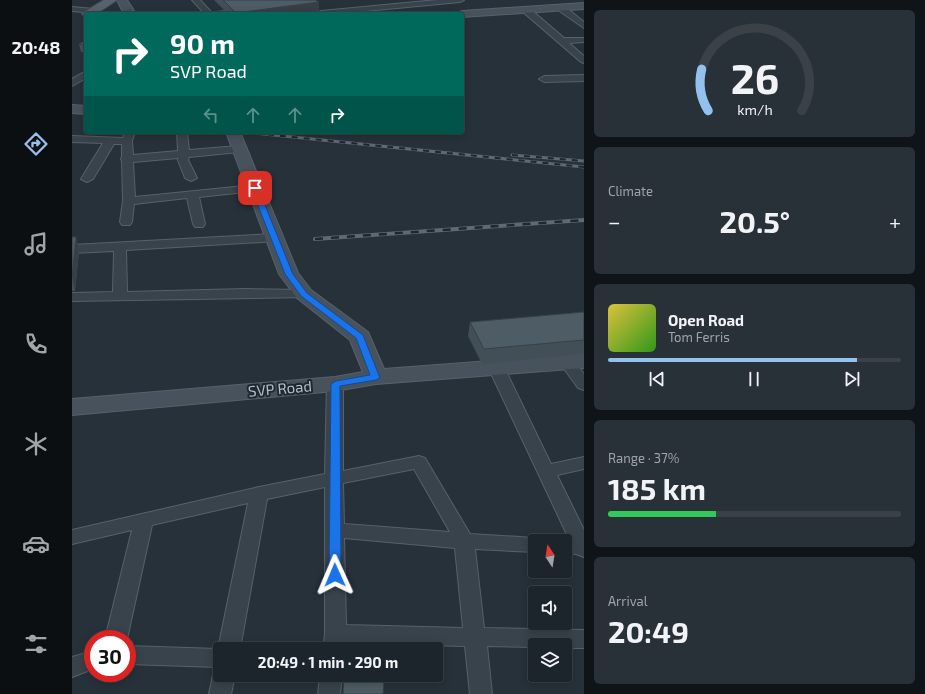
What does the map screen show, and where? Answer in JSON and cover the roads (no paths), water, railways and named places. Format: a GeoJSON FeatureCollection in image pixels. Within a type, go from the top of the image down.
{"type":"FeatureCollection","features":[{"type":"Feature","properties":{"kind":"main road"},"geometry":{"type":"LineString","coordinates":[[91,12],[112,0]]}},
{"type":"Feature","properties":{"kind":"street"},"geometry":{"type":"LineString","coordinates":[[122,0],[129,12]]}},
{"type":"Feature","properties":{"kind":"street"},"geometry":{"type":"LineString","coordinates":[[196,0],[207,12]]}},
{"type":"Feature","properties":{"kind":"street"},"geometry":{"type":"LineString","coordinates":[[332,12],[460,0]]}},
{"type":"Feature","properties":{"kind":"street"},"geometry":{"type":"LineString","coordinates":[[464,14],[584,6]]}},
{"type":"Feature","properties":{"kind":"street"},"geometry":{"type":"LineString","coordinates":[[561,8],[584,26]]}},
{"type":"Feature","properties":{"kind":"street"},"geometry":{"type":"LineString","coordinates":[[72,9],[84,16]]}},
{"type":"Feature","properties":{"kind":"street"},"geometry":{"type":"LineString","coordinates":[[526,10],[584,60]]}},
{"type":"Feature","properties":{"kind":"street"},"geometry":{"type":"LineString","coordinates":[[561,41],[584,40]]}},
{"type":"Feature","properties":{"kind":"street"},"geometry":{"type":"LineString","coordinates":[[72,83],[79,76]]}},
{"type":"Feature","properties":{"kind":"street"},"geometry":{"type":"LineString","coordinates":[[544,79],[584,78]]}},
{"type":"Feature","properties":{"kind":"street"},"geometry":{"type":"LineString","coordinates":[[72,109],[84,110]]}},
{"type":"Feature","properties":{"kind":"street"},"geometry":{"type":"LineString","coordinates":[[182,134],[184,154],[182,160],[191,178]]}},
{"type":"Feature","properties":{"kind":"street"},"geometry":{"type":"LineString","coordinates":[[72,139],[110,141],[128,136],[126,159],[129,201],[126,222]]}},
{"type":"Feature","properties":{"kind":"street"},"geometry":{"type":"LineString","coordinates":[[126,159],[184,154],[236,140],[289,274],[304,294],[360,337],[376,378]]}},
{"type":"Feature","properties":{"kind":"street"},"geometry":{"type":"LineString","coordinates":[[87,180],[110,141]]}},
{"type":"Feature","properties":{"kind":"street"},"geometry":{"type":"LineString","coordinates":[[129,201],[255,188]]}},
{"type":"Feature","properties":{"kind":"street"},"geometry":{"type":"LineString","coordinates":[[192,194],[198,224]]}},
{"type":"Feature","properties":{"kind":"street"},"geometry":{"type":"LineString","coordinates":[[72,248],[274,238]]}},
{"type":"Feature","properties":{"kind":"street"},"geometry":{"type":"LineString","coordinates":[[120,246],[120,297]]}},
{"type":"Feature","properties":{"kind":"street"},"geometry":{"type":"LineString","coordinates":[[72,297],[120,297],[253,292],[304,294]]}},
{"type":"Feature","properties":{"kind":"street"},"geometry":{"type":"LineString","coordinates":[[576,362],[584,385]]}},
{"type":"Feature","properties":{"kind":"street","name":"SVP Road"},"geometry":{"type":"LineString","coordinates":[[72,407],[336,384],[376,378],[576,362]]}},
{"type":"Feature","properties":{"kind":"street"},"geometry":{"type":"LineString","coordinates":[[497,369],[546,470],[579,547]]}},
{"type":"Feature","properties":{"kind":"street"},"geometry":{"type":"LineString","coordinates":[[336,384],[334,479],[335,642],[475,637],[584,639]]}},
{"type":"Feature","properties":{"kind":"street"},"geometry":{"type":"LineString","coordinates":[[72,537],[259,494],[419,462],[464,541],[481,694]]}},
{"type":"Feature","properties":{"kind":"street"},"geometry":{"type":"LineString","coordinates":[[546,470],[584,463]]}},
{"type":"Feature","properties":{"kind":"street"},"geometry":{"type":"LineString","coordinates":[[230,642],[259,494]]}},
{"type":"Feature","properties":{"kind":"street"},"geometry":{"type":"LineString","coordinates":[[118,630],[144,521]]}},
{"type":"Feature","properties":{"kind":"street"},"geometry":{"type":"LineString","coordinates":[[335,530],[464,541],[528,544]]}},
{"type":"Feature","properties":{"kind":"street"},"geometry":{"type":"LineString","coordinates":[[136,655],[213,658]]}},
{"type":"Feature","properties":{"kind":"street"},"geometry":{"type":"LineString","coordinates":[[72,667],[84,663]]}},
{"type":"Feature","properties":{"kind":"street"},"geometry":{"type":"LineString","coordinates":[[220,694],[223,682]]}},
{"type":"Feature","properties":{"kind":"street"},"geometry":{"type":"LineString","coordinates":[[328,694],[330,682]]}},
{"type":"Feature","properties":{"kind":"railway"},"geometry":{"type":"LineString","coordinates":[[263,134],[584,167]]}},
{"type":"Feature","properties":{"kind":"railway"},"geometry":{"type":"LineString","coordinates":[[512,155],[584,161]]}},
{"type":"Feature","properties":{"kind":"railway"},"geometry":{"type":"LineString","coordinates":[[315,239],[584,220]]}}]}
